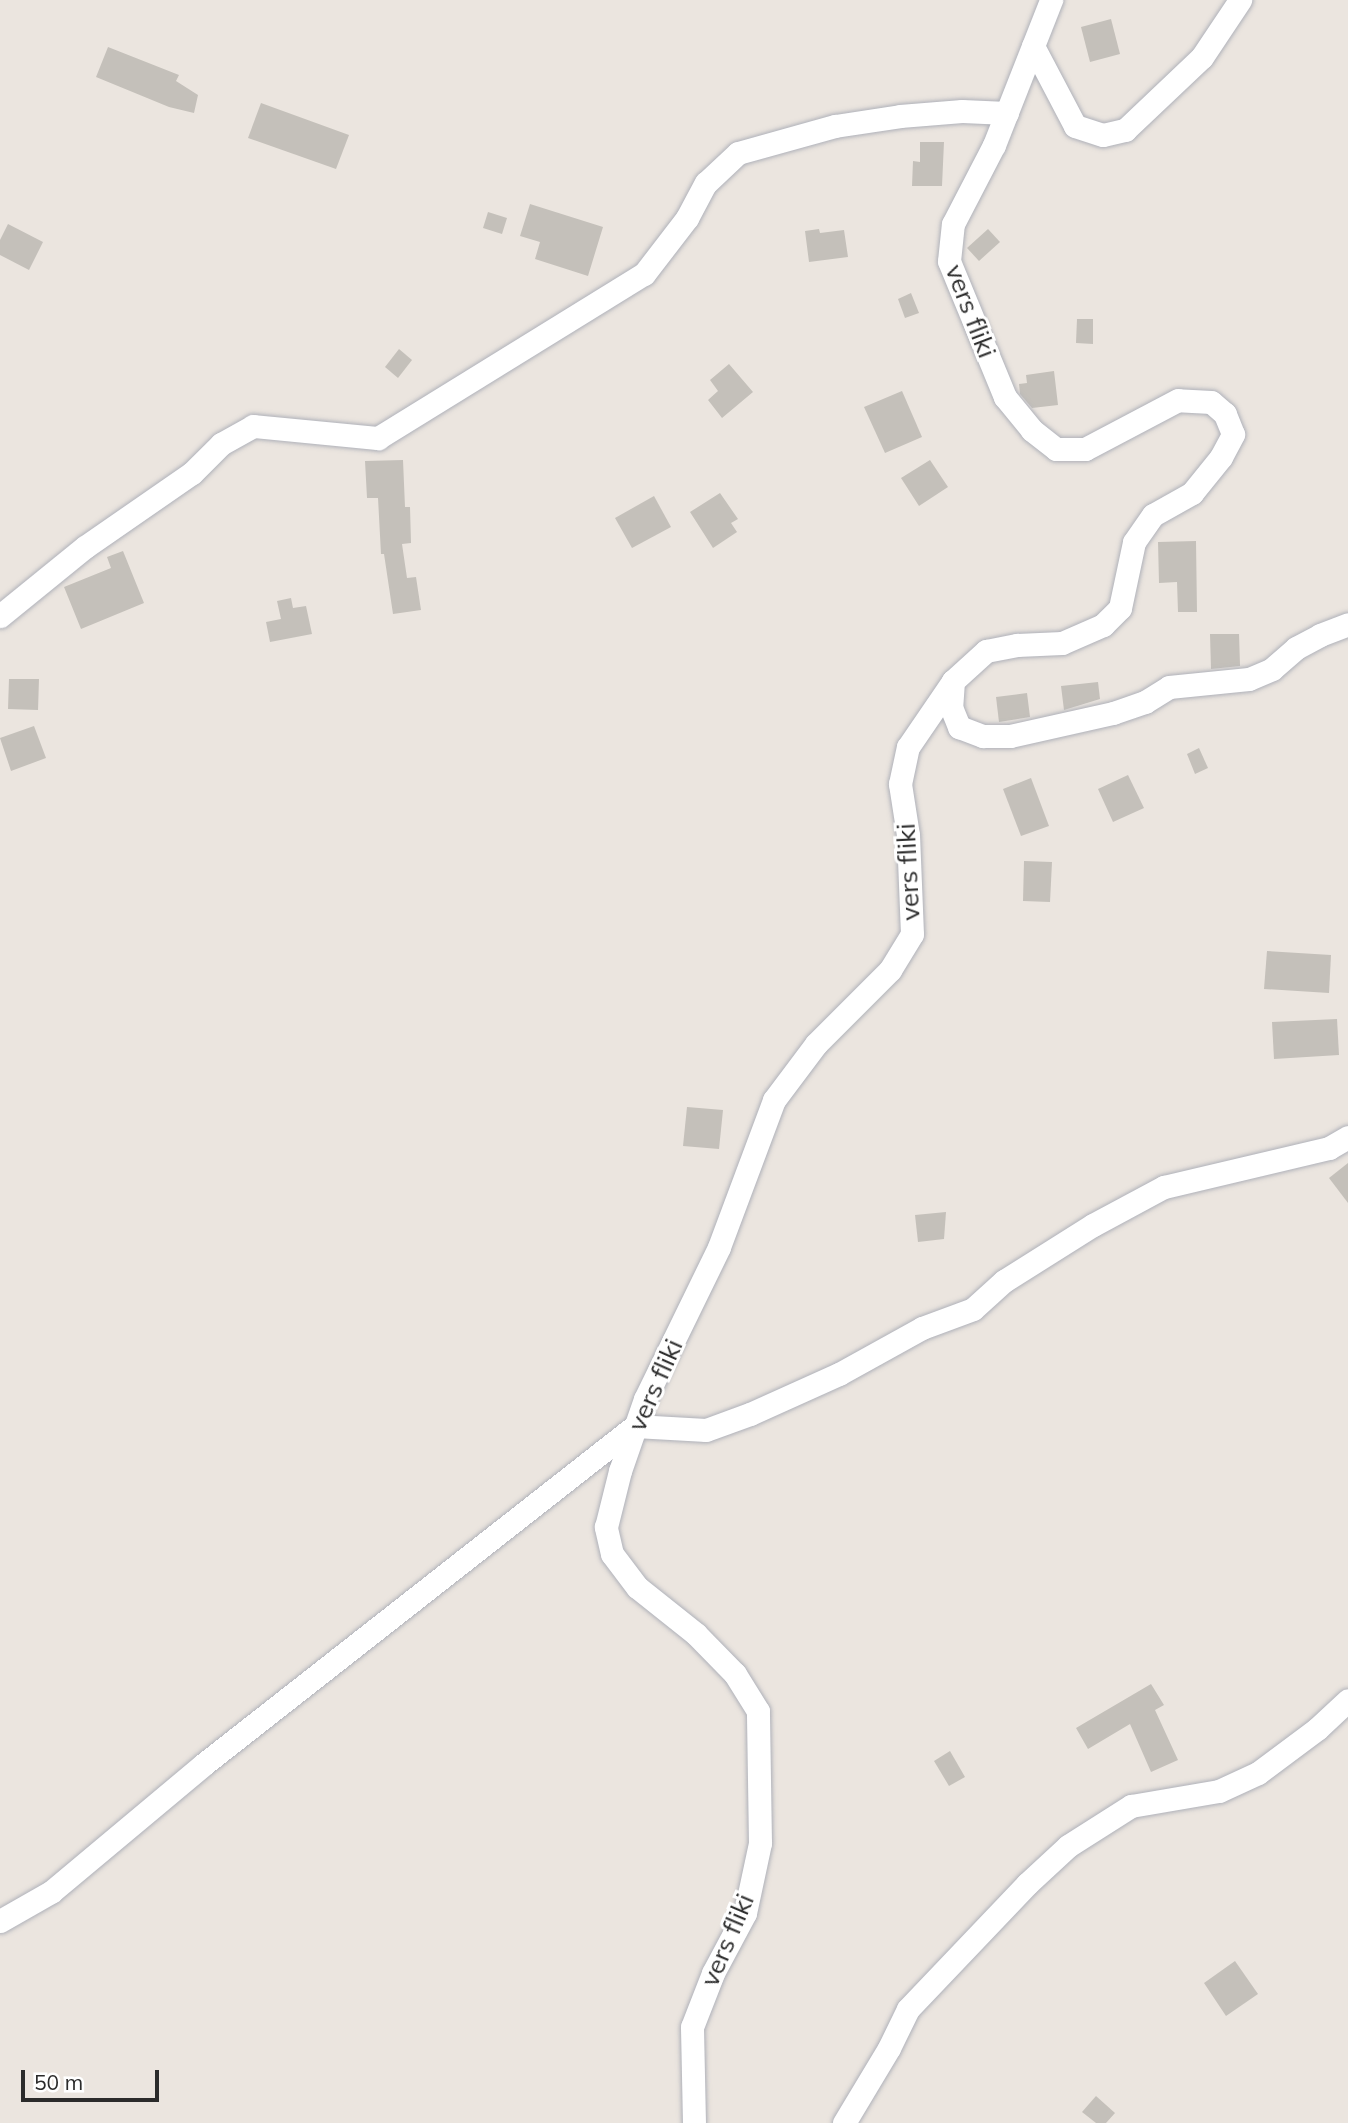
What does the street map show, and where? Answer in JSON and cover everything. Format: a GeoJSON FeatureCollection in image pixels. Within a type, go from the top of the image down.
{"type":"FeatureCollection","features":[{"type":"Feature","properties":{"kind":"street","name":"vers fliki"},"geometry":{"type":"LineString","coordinates":[[694,2123],[692,2027],[713,1973],[744,1913],[760,1843],[758,1711],[735,1674],[696,1634],[638,1587],[612,1554],[606,1527],[610,1502],[645,1399],[719,1247],[774,1100],[816,1044],[890,970],[912,934],[908,835],[900,784],[908,747],[953,681],[986,651],[1017,645],[1062,643],[1103,625],[1120,608],[1134,542],[1153,515],[1192,494],[1221,457],[1233,433],[1225,414],[1211,402],[1178,401],[1085,449],[1056,449],[1032,429],[1005,397],[949,261],[953,224],[1007,113],[1051,0]]}},
{"type":"Feature","properties":{"kind":"street"},"geometry":{"type":"LineString","coordinates":[[1033,47],[1075,126],[1103,135],[1125,130],[1202,57],[1240,0]]}},
{"type":"Feature","properties":{"kind":"street"},"geometry":{"type":"LineString","coordinates":[[0,616],[85,547],[192,473],[221,444],[253,426],[377,438],[644,274],[687,218],[706,183],[738,153],[835,126],[900,116],[962,111],[1007,113]]}},
{"type":"Feature","properties":{"kind":"street"},"geometry":{"type":"LineString","coordinates":[[953,681],[951,707],[959,727],[983,736],[1010,736],[1113,713],[1145,702],[1168,687],[1249,679],[1272,669],[1296,648],[1348,624]]}},
{"type":"Feature","properties":{"kind":"street"},"geometry":{"type":"LineString","coordinates":[[0,1921],[51,1892],[204,1764],[635,1426],[706,1430],[750,1414],[839,1374],[922,1328],[973,1309],[1004,1281],[1094,1225],[1164,1187],[1329,1148],[1348,1137]]}},
{"type":"Feature","properties":{"kind":"street"},"geometry":{"type":"LineString","coordinates":[[844,2123],[889,2048],[908,2009],[1027,1884],[1068,1846],[1131,1805],[1219,1791],[1258,1773],[1317,1729],[1348,1700]]}},
{"type":"Feature","properties":{"kind":"building"},"geometry":{"type":"Polygon","coordinates":[[[1111,19],[1120,54],[1090,62],[1081,27],[1111,19]]]}},
{"type":"Feature","properties":{"kind":"building"},"geometry":{"type":"Polygon","coordinates":[[[108,47],[179,75],[176,81],[198,95],[194,113],[169,107],[96,77],[108,47]]]}},
{"type":"Feature","properties":{"kind":"building"},"geometry":{"type":"Polygon","coordinates":[[[261,103],[349,135],[336,169],[248,138],[261,103]]]}},
{"type":"Feature","properties":{"kind":"building"},"geometry":{"type":"Polygon","coordinates":[[[920,142],[944,142],[942,186],[912,186],[913,161],[920,162],[920,142]]]}},
{"type":"Feature","properties":{"kind":"building"},"geometry":{"type":"Polygon","coordinates":[[[530,204],[603,227],[588,276],[535,259],[540,242],[520,236],[530,204]]]}},
{"type":"Feature","properties":{"kind":"building"},"geometry":{"type":"Polygon","coordinates":[[[488,212],[507,218],[502,234],[483,228],[488,212]]]}},
{"type":"Feature","properties":{"kind":"building"},"geometry":{"type":"Polygon","coordinates":[[[8,224],[43,242],[29,270],[0,255],[0,240],[8,224]]]}},
{"type":"Feature","properties":{"kind":"building"},"geometry":{"type":"Polygon","coordinates":[[[819,229],[820,233],[844,230],[848,257],[809,262],[805,231],[819,229]]]}},
{"type":"Feature","properties":{"kind":"building"},"geometry":{"type":"Polygon","coordinates":[[[988,229],[1000,242],[979,261],[967,248],[988,229]]]}},
{"type":"Feature","properties":{"kind":"building"},"geometry":{"type":"Polygon","coordinates":[[[911,293],[919,313],[905,318],[898,299],[911,293]]]}},
{"type":"Feature","properties":{"kind":"building"},"geometry":{"type":"Polygon","coordinates":[[[1077,319],[1093,319],[1093,344],[1076,343],[1077,319]]]}},
{"type":"Feature","properties":{"kind":"building"},"geometry":{"type":"Polygon","coordinates":[[[399,349],[412,360],[398,378],[385,367],[399,349]]]}},
{"type":"Feature","properties":{"kind":"building"},"geometry":{"type":"Polygon","coordinates":[[[729,364],[753,392],[722,418],[708,400],[718,391],[710,380],[729,364]]]}},
{"type":"Feature","properties":{"kind":"building"},"geometry":{"type":"Polygon","coordinates":[[[1054,371],[1058,405],[1032,408],[1020,394],[1019,384],[1027,383],[1026,375],[1054,371]]]}},
{"type":"Feature","properties":{"kind":"building"},"geometry":{"type":"Polygon","coordinates":[[[902,391],[922,437],[885,453],[864,407],[902,391]]]}},
{"type":"Feature","properties":{"kind":"building"},"geometry":{"type":"Polygon","coordinates":[[[403,460],[405,507],[410,507],[411,543],[402,544],[407,578],[416,577],[421,610],[393,614],[384,554],[381,554],[378,498],[367,498],[365,461],[403,460]]]}},
{"type":"Feature","properties":{"kind":"building"},"geometry":{"type":"Polygon","coordinates":[[[930,460],[948,487],[919,506],[901,478],[930,460]]]}},
{"type":"Feature","properties":{"kind":"building"},"geometry":{"type":"Polygon","coordinates":[[[720,493],[738,519],[731,523],[737,532],[713,548],[690,512],[720,493]]]}},
{"type":"Feature","properties":{"kind":"building"},"geometry":{"type":"Polygon","coordinates":[[[654,496],[671,527],[632,548],[615,518],[654,496]]]}},
{"type":"Feature","properties":{"kind":"building"},"geometry":{"type":"Polygon","coordinates":[[[1196,541],[1197,612],[1178,612],[1177,582],[1159,583],[1158,542],[1196,541]]]}},
{"type":"Feature","properties":{"kind":"building"},"geometry":{"type":"Polygon","coordinates":[[[123,551],[144,603],[81,629],[64,587],[111,568],[107,557],[123,551]]]}},
{"type":"Feature","properties":{"kind":"building"},"geometry":{"type":"Polygon","coordinates":[[[291,598],[293,608],[306,606],[312,634],[270,642],[266,622],[281,619],[277,601],[291,598]]]}},
{"type":"Feature","properties":{"kind":"building"},"geometry":{"type":"Polygon","coordinates":[[[1210,634],[1239,634],[1240,666],[1211,669],[1210,634]]]}},
{"type":"Feature","properties":{"kind":"building"},"geometry":{"type":"Polygon","coordinates":[[[9,679],[39,679],[38,710],[8,709],[9,679]]]}},
{"type":"Feature","properties":{"kind":"building"},"geometry":{"type":"Polygon","coordinates":[[[1098,682],[1100,699],[1064,710],[1061,686],[1098,682]]]}},
{"type":"Feature","properties":{"kind":"building"},"geometry":{"type":"Polygon","coordinates":[[[1027,693],[1030,717],[999,722],[996,697],[1027,693]]]}},
{"type":"Feature","properties":{"kind":"building"},"geometry":{"type":"Polygon","coordinates":[[[34,726],[46,758],[11,771],[0,738],[34,726]]]}},
{"type":"Feature","properties":{"kind":"building"},"geometry":{"type":"Polygon","coordinates":[[[1199,748],[1208,768],[1195,774],[1187,754],[1199,748]]]}},
{"type":"Feature","properties":{"kind":"building"},"geometry":{"type":"Polygon","coordinates":[[[1128,775],[1144,808],[1113,822],[1098,789],[1128,775]]]}},
{"type":"Feature","properties":{"kind":"building"},"geometry":{"type":"Polygon","coordinates":[[[1031,778],[1049,826],[1021,836],[1003,789],[1031,778]]]}},
{"type":"Feature","properties":{"kind":"building"},"geometry":{"type":"Polygon","coordinates":[[[1024,861],[1052,862],[1050,902],[1023,901],[1024,861]]]}},
{"type":"Feature","properties":{"kind":"building"},"geometry":{"type":"Polygon","coordinates":[[[1267,951],[1331,955],[1329,993],[1264,989],[1267,951]]]}},
{"type":"Feature","properties":{"kind":"building"},"geometry":{"type":"Polygon","coordinates":[[[1337,1019],[1339,1055],[1274,1059],[1272,1022],[1337,1019]]]}},
{"type":"Feature","properties":{"kind":"building"},"geometry":{"type":"Polygon","coordinates":[[[687,1107],[723,1110],[719,1149],[683,1146],[687,1107]]]}},
{"type":"Feature","properties":{"kind":"building"},"geometry":{"type":"Polygon","coordinates":[[[1348,1163],[1348,1203],[1329,1178],[1348,1163]]]}},
{"type":"Feature","properties":{"kind":"building"},"geometry":{"type":"Polygon","coordinates":[[[946,1212],[944,1239],[918,1242],[915,1215],[946,1212]]]}},
{"type":"Feature","properties":{"kind":"building"},"geometry":{"type":"Polygon","coordinates":[[[1151,1684],[1164,1705],[1155,1710],[1178,1760],[1151,1772],[1130,1724],[1088,1749],[1076,1728],[1151,1684]]]}},
{"type":"Feature","properties":{"kind":"building"},"geometry":{"type":"Polygon","coordinates":[[[950,1751],[965,1777],[949,1786],[934,1761],[950,1751]]]}},
{"type":"Feature","properties":{"kind":"building"},"geometry":{"type":"Polygon","coordinates":[[[1235,1961],[1258,1994],[1226,2016],[1204,1983],[1235,1961]]]}},
{"type":"Feature","properties":{"kind":"building"},"geometry":{"type":"Polygon","coordinates":[[[1096,2096],[1115,2113],[1106,2123],[1096,2123],[1082,2112],[1096,2096]]]}}]}
